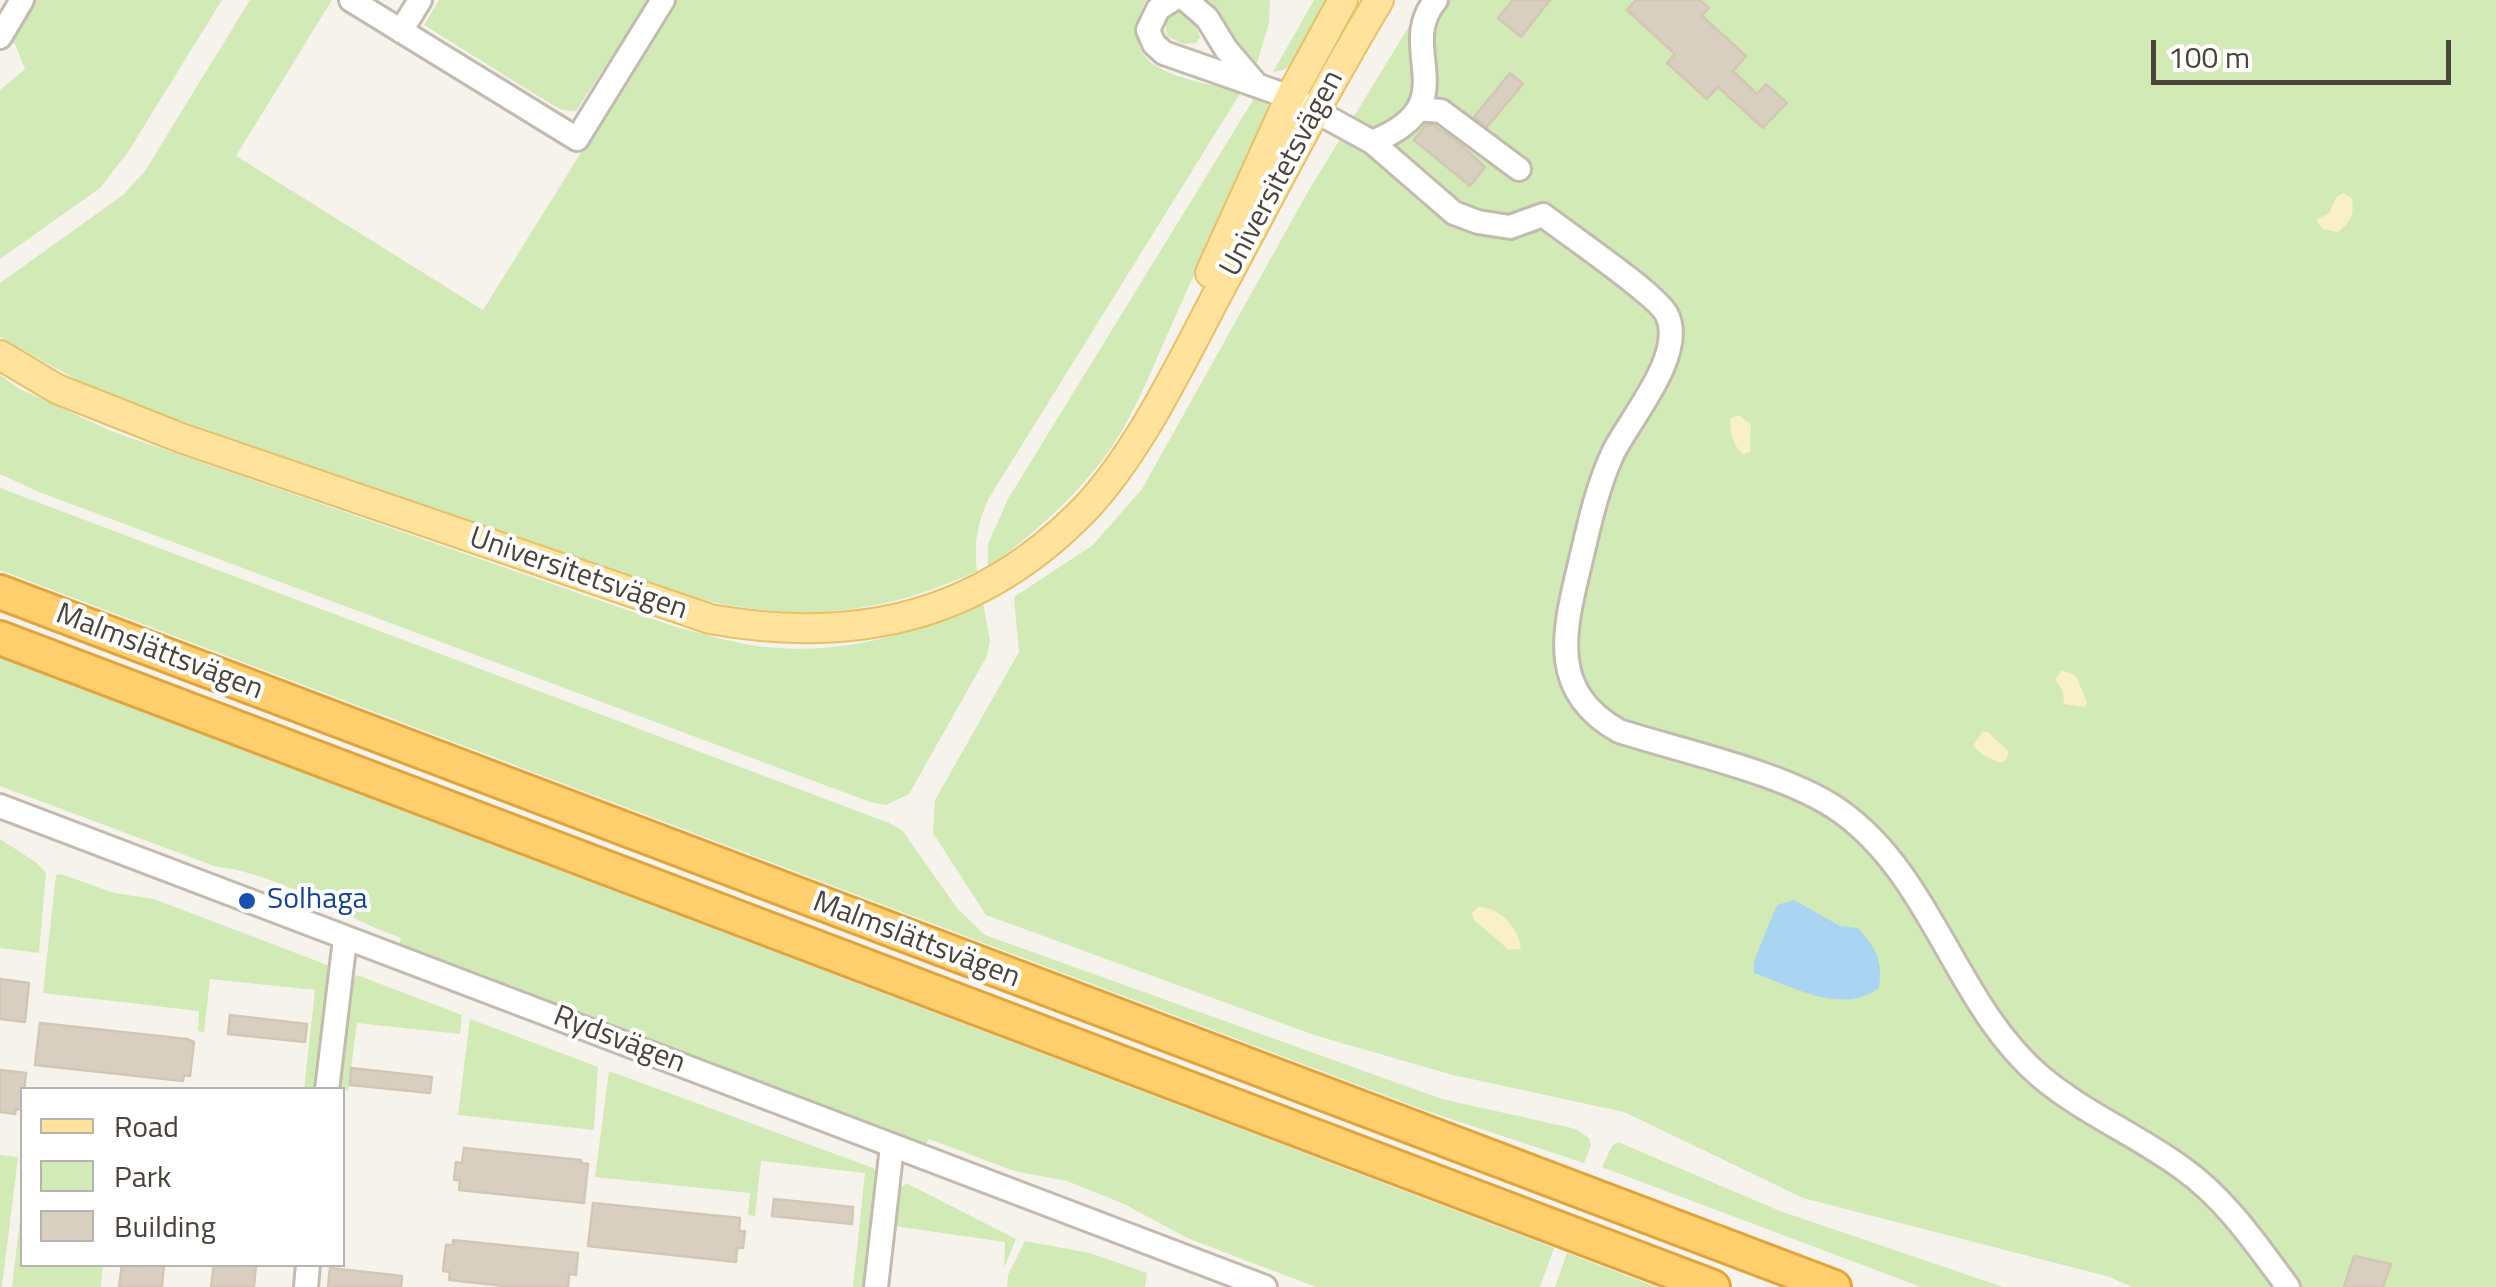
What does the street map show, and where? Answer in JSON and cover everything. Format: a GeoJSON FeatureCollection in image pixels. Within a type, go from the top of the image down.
{"type":"FeatureCollection","features":[{"type":"Feature","properties":{"kind":"highway","name":"Malmslättsvägen"},"geometry":{"type":"LineString","coordinates":[[0,592],[1834,1287]]}},
{"type":"Feature","properties":{"kind":"highway","name":"Malmslättsvägen"},"geometry":{"type":"LineString","coordinates":[[0,638],[1714,1287]]}},
{"type":"Feature","properties":{"kind":"main road","name":"Universitetsvägen"},"geometry":{"type":"LineString","coordinates":[[1128,452],[1290,97],[1342,0]]}},
{"type":"Feature","properties":{"kind":"main road","name":"Universitetsvägen"},"geometry":{"type":"LineString","coordinates":[[0,355],[58,390],[181,438],[710,619],[760,628],[842,630],[914,615],[953,600],[1018,564],[1084,509],[1128,452],[1379,0]]}},
{"type":"Feature","properties":{"kind":"street"},"geometry":{"type":"LineString","coordinates":[[0,37],[22,0]]}},
{"type":"Feature","properties":{"kind":"street"},"geometry":{"type":"LineString","coordinates":[[351,0],[577,139],[663,0]]}},
{"type":"Feature","properties":{"kind":"street"},"geometry":{"type":"LineString","coordinates":[[401,31],[420,0]]}},
{"type":"Feature","properties":{"kind":"street"},"geometry":{"type":"LineString","coordinates":[[1172,0],[1158,9],[1148,30],[1164,54],[1255,83],[1316,111],[1372,142],[1454,213],[1478,222],[1510,226],[1543,215],[1667,313],[1672,332],[1670,347],[1604,473],[1570,607],[1566,659],[1570,678],[1588,708],[1619,730],[1790,784],[1842,812],[1890,860],[1974,998],[2010,1046],[2042,1077],[2082,1106],[2184,1169],[2240,1224],[2288,1287]]}},
{"type":"Feature","properties":{"kind":"street"},"geometry":{"type":"LineString","coordinates":[[1186,0],[1207,18],[1226,50],[1255,83]]}},
{"type":"Feature","properties":{"kind":"street"},"geometry":{"type":"LineString","coordinates":[[1372,142],[1397,132],[1418,109],[1426,76],[1422,22],[1436,0]]}},
{"type":"Feature","properties":{"kind":"street"},"geometry":{"type":"LineString","coordinates":[[1418,109],[1441,111],[1519,169]]}},
{"type":"Feature","properties":{"kind":"street","name":"Rydsvägen"},"geometry":{"type":"LineString","coordinates":[[0,806],[1265,1287]]}},
{"type":"Feature","properties":{"kind":"street"},"geometry":{"type":"LineString","coordinates":[[327,1087],[346,938]]}},
{"type":"Feature","properties":{"kind":"street"},"geometry":{"type":"LineString","coordinates":[[876,1287],[892,1146]]}},
{"type":"Feature","properties":{"kind":"green space"},"geometry":{"type":"Polygon","coordinates":[[[35,0],[222,0],[128,152],[100,188],[0,259],[0,90],[25,69],[11,41],[35,0]]]}},
{"type":"Feature","properties":{"kind":"green space"},"geometry":{"type":"Polygon","coordinates":[[[250,0],[332,0],[236,156],[483,310],[676,0],[1146,0],[1138,25],[1138,44],[1147,58],[1179,76],[1241,92],[989,498],[977,533],[977,571],[940,587],[868,607],[797,612],[760,610],[683,595],[124,401],[86,385],[0,337],[0,283],[123,195],[145,171],[250,0]]]}},
{"type":"Feature","properties":{"kind":"green space"},"geometry":{"type":"Polygon","coordinates":[[[439,0],[649,0],[576,111],[562,110],[546,101],[424,25],[439,0]]]}},
{"type":"Feature","properties":{"kind":"green space"},"geometry":{"type":"Polygon","coordinates":[[[1205,0],[1270,0],[1269,23],[1256,66],[1243,56],[1205,0]]]}},
{"type":"Feature","properties":{"kind":"green space"},"geometry":{"type":"Polygon","coordinates":[[[1314,0],[1330,0],[1308,45],[1293,64],[1273,72],[1314,0]]]}},
{"type":"Feature","properties":{"kind":"green space"},"geometry":{"type":"Polygon","coordinates":[[[1425,0],[2496,0],[2496,1287],[2132,1287],[2110,1277],[1803,1198],[1624,1112],[1453,1075],[1314,1035],[986,915],[933,833],[935,800],[1019,652],[1014,597],[1093,545],[1142,489],[1309,190],[1425,0]]]}},
{"type":"Feature","properties":{"kind":"green space"},"geometry":{"type":"Polygon","coordinates":[[[1179,12],[1193,20],[1200,37],[1196,43],[1183,44],[1167,36],[1165,21],[1179,12]]]}},
{"type":"Feature","properties":{"kind":"green space"},"geometry":{"type":"Polygon","coordinates":[[[1255,97],[1273,108],[1122,430],[1072,496],[988,567],[988,544],[1008,499],[1255,97]]]}},
{"type":"Feature","properties":{"kind":"green space"},"geometry":{"type":"Polygon","coordinates":[[[0,375],[18,388],[111,431],[676,627],[751,645],[811,649],[899,634],[983,602],[990,641],[987,656],[909,794],[886,805],[870,802],[39,492],[0,474],[0,375]]]}},
{"type":"Feature","properties":{"kind":"green space"},"geometry":{"type":"Polygon","coordinates":[[[0,488],[889,823],[902,830],[957,908],[985,935],[1442,1099],[1576,1129],[1589,1138],[1591,1145],[1584,1163],[1424,1110],[0,570],[0,488]]]}},
{"type":"Feature","properties":{"kind":"green space"},"geometry":{"type":"Polygon","coordinates":[[[0,658],[1554,1248],[1540,1287],[1316,1287],[1187,1238],[1124,1204],[1067,1181],[1014,1171],[929,1139],[926,1144],[399,945],[401,938],[287,886],[214,866],[0,786],[0,658]]]}},
{"type":"Feature","properties":{"kind":"green space"},"geometry":{"type":"Polygon","coordinates":[[[0,839],[46,873],[39,953],[0,948],[0,839]]]}},
{"type":"Feature","properties":{"kind":"green space"},"geometry":{"type":"Polygon","coordinates":[[[56,875],[114,893],[154,899],[330,966],[318,1087],[304,1087],[315,990],[210,979],[204,1032],[198,1031],[199,1011],[43,993],[56,875]]]}},
{"type":"Feature","properties":{"kind":"green space"},"geometry":{"type":"Polygon","coordinates":[[[357,975],[462,1015],[460,1034],[357,1023],[348,1091],[345,1090],[340,1087],[353,979],[357,975]]]}},
{"type":"Feature","properties":{"kind":"green space"},"geometry":{"type":"Polygon","coordinates":[[[470,1019],[598,1067],[594,1130],[458,1115],[470,1019]]]}},
{"type":"Feature","properties":{"kind":"green space"},"geometry":{"type":"Polygon","coordinates":[[[609,1071],[873,1168],[878,1174],[865,1287],[853,1287],[865,1173],[761,1161],[755,1216],[748,1215],[750,1193],[595,1177],[609,1071]]]}},
{"type":"Feature","properties":{"kind":"green space"},"geometry":{"type":"Polygon","coordinates":[[[1618,1142],[1780,1211],[2003,1287],[1921,1287],[1602,1167],[1618,1142]]]}},
{"type":"Feature","properties":{"kind":"green space"},"geometry":{"type":"Polygon","coordinates":[[[0,1155],[18,1157],[2,1287],[0,1287],[0,1155]]]}},
{"type":"Feature","properties":{"kind":"green space"},"geometry":{"type":"Polygon","coordinates":[[[906,1183],[1016,1239],[1004,1268],[1005,1242],[894,1226],[898,1192],[906,1183]]]}},
{"type":"Feature","properties":{"kind":"green space"},"geometry":{"type":"Polygon","coordinates":[[[20,1219],[20,1267],[103,1267],[101,1287],[12,1287],[20,1219]]]}},
{"type":"Feature","properties":{"kind":"green space"},"geometry":{"type":"Polygon","coordinates":[[[1025,1241],[1090,1253],[1147,1273],[1145,1287],[1007,1287],[1008,1275],[1025,1241]]]}},
{"type":"Feature","properties":{"kind":"green space"},"geometry":{"type":"Polygon","coordinates":[[[1567,1253],[1656,1287],[1555,1287],[1567,1253]]]}},
{"type":"Feature","properties":{"kind":"sand"},"geometry":{"type":"Polygon","coordinates":[[[2343,193],[2352,199],[2351,218],[2338,232],[2323,229],[2316,220],[2329,213],[2343,193]]]}},
{"type":"Feature","properties":{"kind":"sand"},"geometry":{"type":"Polygon","coordinates":[[[1739,415],[1751,425],[1750,452],[1743,454],[1734,443],[1730,428],[1731,418],[1739,415]]]}},
{"type":"Feature","properties":{"kind":"sand"},"geometry":{"type":"Polygon","coordinates":[[[2062,670],[2076,676],[2087,702],[2085,707],[2064,704],[2063,692],[2055,679],[2062,670]]]}},
{"type":"Feature","properties":{"kind":"sand"},"geometry":{"type":"Polygon","coordinates":[[[1982,732],[1988,732],[2009,752],[2006,760],[2000,763],[1973,746],[1982,732]]]}},
{"type":"Feature","properties":{"kind":"sand"},"geometry":{"type":"Polygon","coordinates":[[[1478,907],[1507,920],[1521,949],[1509,950],[1474,920],[1472,913],[1478,907]]]}},
{"type":"Feature","properties":{"kind":"water"},"geometry":{"type":"Polygon","coordinates":[[[1794,900],[1840,926],[1858,928],[1877,955],[1879,988],[1865,996],[1833,999],[1754,973],[1754,961],[1777,905],[1794,900]]]}},
{"type":"Feature","properties":{"kind":"building"},"geometry":{"type":"Polygon","coordinates":[[[1513,0],[1550,0],[1521,37],[1498,18],[1513,0]]]}},
{"type":"Feature","properties":{"kind":"building"},"geometry":{"type":"Polygon","coordinates":[[[1636,0],[1700,0],[1709,8],[1702,16],[1746,56],[1733,71],[1757,94],[1766,84],[1787,103],[1763,128],[1718,87],[1707,99],[1667,63],[1675,54],[1627,10],[1636,0]]]}},
{"type":"Feature","properties":{"kind":"building"},"geometry":{"type":"Polygon","coordinates":[[[1510,73],[1523,84],[1487,127],[1474,117],[1510,73]]]}},
{"type":"Feature","properties":{"kind":"building"},"geometry":{"type":"Polygon","coordinates":[[[1426,125],[1433,125],[1455,140],[1485,167],[1470,186],[1414,140],[1426,125]]]}},
{"type":"Feature","properties":{"kind":"building"},"geometry":{"type":"Polygon","coordinates":[[[0,979],[29,983],[25,1022],[0,1019],[0,979]]]}},
{"type":"Feature","properties":{"kind":"building"},"geometry":{"type":"Polygon","coordinates":[[[230,1015],[307,1024],[305,1042],[228,1034],[230,1015]]]}},
{"type":"Feature","properties":{"kind":"building"},"geometry":{"type":"Polygon","coordinates":[[[40,1023],[187,1039],[194,1042],[190,1076],[184,1075],[183,1081],[35,1065],[40,1023]]]}},
{"type":"Feature","properties":{"kind":"building"},"geometry":{"type":"Polygon","coordinates":[[[351,1068],[432,1077],[430,1093],[350,1085],[351,1068]]]}},
{"type":"Feature","properties":{"kind":"building"},"geometry":{"type":"Polygon","coordinates":[[[0,1070],[26,1073],[24,1087],[20,1087],[20,1110],[16,1109],[15,1114],[0,1112],[0,1070]]]}},
{"type":"Feature","properties":{"kind":"building"},"geometry":{"type":"Polygon","coordinates":[[[464,1148],[581,1160],[588,1164],[584,1203],[459,1190],[460,1180],[454,1180],[456,1162],[462,1163],[464,1148]]]}},
{"type":"Feature","properties":{"kind":"building"},"geometry":{"type":"Polygon","coordinates":[[[774,1199],[853,1207],[852,1224],[772,1216],[774,1199]]]}},
{"type":"Feature","properties":{"kind":"building"},"geometry":{"type":"Polygon","coordinates":[[[593,1203],[740,1218],[739,1231],[745,1231],[743,1248],[737,1248],[736,1262],[588,1246],[593,1203]]]}},
{"type":"Feature","properties":{"kind":"building"},"geometry":{"type":"Polygon","coordinates":[[[453,1240],[578,1253],[576,1275],[569,1274],[568,1287],[514,1287],[449,1280],[450,1272],[443,1271],[446,1245],[453,1245],[453,1240]]]}},
{"type":"Feature","properties":{"kind":"building"},"geometry":{"type":"Polygon","coordinates":[[[2354,1256],[2391,1264],[2383,1287],[2344,1287],[2354,1256]]]}},
{"type":"Feature","properties":{"kind":"building"},"geometry":{"type":"Polygon","coordinates":[[[122,1267],[164,1267],[162,1287],[119,1287],[122,1267]]]}},
{"type":"Feature","properties":{"kind":"building"},"geometry":{"type":"Polygon","coordinates":[[[214,1267],[256,1267],[254,1287],[211,1287],[214,1267]]]}},
{"type":"Feature","properties":{"kind":"building"},"geometry":{"type":"Polygon","coordinates":[[[330,1268],[402,1276],[401,1287],[328,1287],[330,1268]]]}},
{"type":"Feature","properties":{"kind":"place","name":"Solhaga"},"geometry":{"type":"Point","coordinates":[247,901]}}]}
